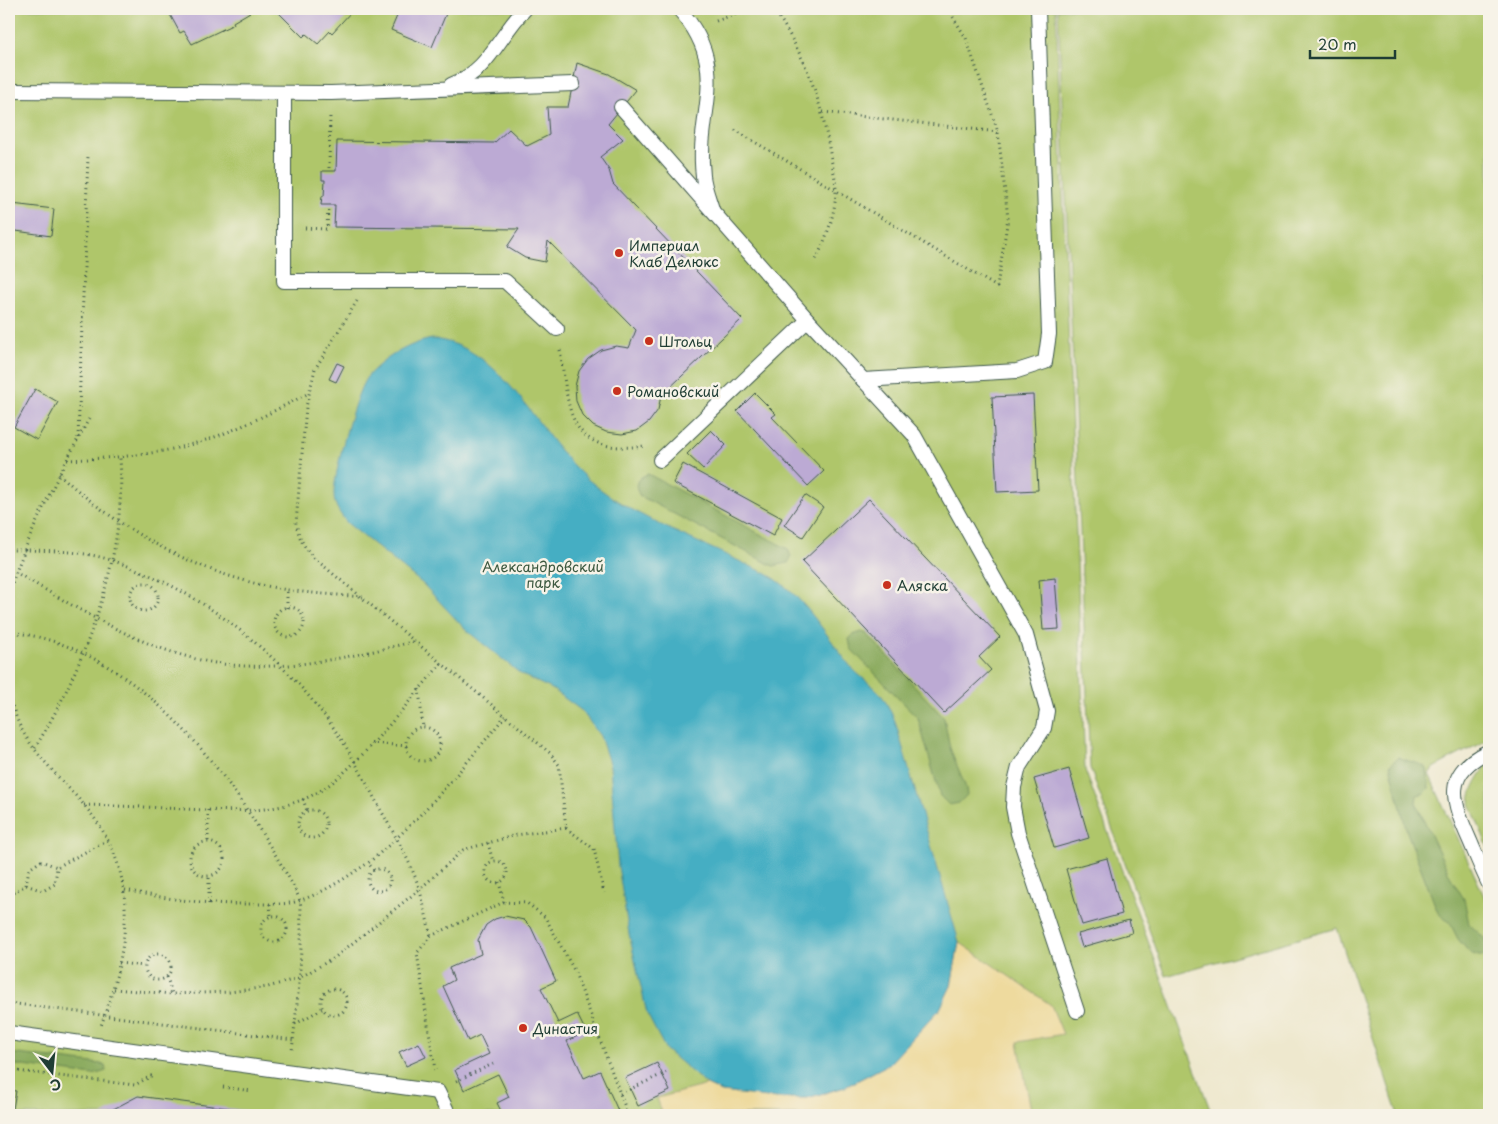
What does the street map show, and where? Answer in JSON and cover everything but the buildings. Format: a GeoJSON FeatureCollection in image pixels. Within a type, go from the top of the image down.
{"type":"FeatureCollection","features":[{"type":"Feature","properties":{"kind":"lane"},"geometry":{"type":"LineString","coordinates":[[440,90],[464,80],[480,69],[511,23],[525,9]]}},
{"type":"Feature","properties":{"kind":"lane"},"geometry":{"type":"LineString","coordinates":[[679,9],[695,30],[704,48],[708,68],[709,91],[703,144],[703,177],[714,215]]}},
{"type":"Feature","properties":{"kind":"lane"},"geometry":{"type":"LineString","coordinates":[[863,380],[1017,371],[1045,362],[1049,334],[1038,9]]}},
{"type":"Feature","properties":{"kind":"lane"},"geometry":{"type":"LineString","coordinates":[[9,91],[330,93],[573,84]]}},
{"type":"Feature","properties":{"kind":"lane"},"geometry":{"type":"LineString","coordinates":[[284,93],[284,281],[505,281],[557,329]]}},
{"type":"Feature","properties":{"kind":"lane"},"geometry":{"type":"LineString","coordinates":[[621,107],[808,320],[914,434],[1026,635],[1047,711],[1044,728],[1019,767],[1014,787],[1013,807],[1018,833],[1077,1011]]}},
{"type":"Feature","properties":{"kind":"lane"},"geometry":{"type":"LineString","coordinates":[[660,460],[808,320]]}},
{"type":"Feature","properties":{"kind":"lane"},"geometry":{"type":"LineString","coordinates":[[1489,751],[1463,767],[1456,779],[1454,793],[1458,815],[1489,884]]}},
{"type":"Feature","properties":{"kind":"lane"},"geometry":{"type":"LineString","coordinates":[[9,1033],[438,1092],[449,1115]]}},
{"type":"Feature","properties":{"kind":"path"},"geometry":{"type":"LineString","coordinates":[[716,21],[748,9]]}},
{"type":"Feature","properties":{"kind":"path"},"geometry":{"type":"LineString","coordinates":[[774,9],[798,46],[823,112],[836,190],[830,227],[816,260]]}},
{"type":"Feature","properties":{"kind":"path"},"geometry":{"type":"LineString","coordinates":[[735,130],[997,287],[1008,218],[998,132],[966,38],[948,9]]}},
{"type":"Feature","properties":{"kind":"path"},"geometry":{"type":"LineString","coordinates":[[328,168],[330,93]]}},
{"type":"Feature","properties":{"kind":"path"},"geometry":{"type":"LineString","coordinates":[[823,112],[998,132]]}},
{"type":"Feature","properties":{"kind":"path"},"geometry":{"type":"LineString","coordinates":[[78,438],[88,156]]}},
{"type":"Feature","properties":{"kind":"path"},"geometry":{"type":"LineString","coordinates":[[284,228],[327,229],[328,206]]}},
{"type":"Feature","properties":{"kind":"path"},"geometry":{"type":"LineString","coordinates":[[350,316],[315,369],[309,393],[306,407],[297,513],[298,536],[303,546],[314,558],[364,597],[550,753],[559,765],[566,828]]}},
{"type":"Feature","properties":{"kind":"path"},"geometry":{"type":"LineString","coordinates":[[557,329],[572,419],[582,434],[599,443],[622,448]]}},
{"type":"Feature","properties":{"kind":"path"},"geometry":{"type":"LineString","coordinates":[[67,460],[120,458],[189,445],[250,423],[309,393]]}},
{"type":"Feature","properties":{"kind":"path"},"geometry":{"type":"LineString","coordinates":[[9,592],[24,550],[59,474],[88,420]]}},
{"type":"Feature","properties":{"kind":"path"},"geometry":{"type":"LineString","coordinates":[[35,748],[66,694],[95,618],[113,561],[119,524],[122,484],[120,458]]}},
{"type":"Feature","properties":{"kind":"path"},"geometry":{"type":"LineString","coordinates":[[59,474],[85,498],[119,524],[193,562],[243,580],[287,589],[364,597]]}},
{"type":"Feature","properties":{"kind":"path"},"geometry":{"type":"LineString","coordinates":[[9,550],[79,554],[113,561],[154,578],[205,605],[242,632],[306,692],[328,720],[355,761],[397,840],[420,889],[431,936]]}},
{"type":"Feature","properties":{"kind":"path"},"geometry":{"type":"LineString","coordinates":[[15,572],[95,618],[150,643],[196,659],[235,665],[279,666],[367,653],[416,640]]}},
{"type":"Feature","properties":{"kind":"path"},"geometry":{"type":"LineString","coordinates":[[150,586],[154,578]]}},
{"type":"Feature","properties":{"kind":"path"},"geometry":{"type":"LineString","coordinates":[[140,584],[150,586],[157,594],[154,606],[147,610],[138,610],[130,599],[132,590],[140,584]]}},
{"type":"Feature","properties":{"kind":"path"},"geometry":{"type":"LineString","coordinates":[[287,589],[287,608]]}},
{"type":"Feature","properties":{"kind":"path"},"geometry":{"type":"LineString","coordinates":[[287,608],[298,611],[304,624],[300,633],[286,638],[278,633],[273,624],[276,614],[287,608]]}},
{"type":"Feature","properties":{"kind":"path"},"geometry":{"type":"LineString","coordinates":[[9,632],[47,639],[81,654],[125,680],[172,718],[215,764],[249,812],[300,901],[300,978],[290,1072]]}},
{"type":"Feature","properties":{"kind":"path"},"geometry":{"type":"LineString","coordinates":[[84,805],[249,812],[282,806],[311,797],[334,781],[355,761],[442,663]]}},
{"type":"Feature","properties":{"kind":"path"},"geometry":{"type":"LineString","coordinates":[[419,689],[423,728]]}},
{"type":"Feature","properties":{"kind":"path"},"geometry":{"type":"LineString","coordinates":[[9,697],[22,731],[84,805],[108,840],[126,890],[126,924],[120,963],[114,990],[95,1045]]}},
{"type":"Feature","properties":{"kind":"path"},"geometry":{"type":"LineString","coordinates":[[126,890],[168,900],[208,904],[270,904],[300,901],[338,883],[368,863],[397,840],[452,782],[505,716]]}},
{"type":"Feature","properties":{"kind":"path"},"geometry":{"type":"LineString","coordinates":[[423,728],[430,729],[439,737],[440,748],[438,753],[429,760],[418,760],[410,754],[407,746],[410,734],[423,728]]}},
{"type":"Feature","properties":{"kind":"path"},"geometry":{"type":"LineString","coordinates":[[371,743],[407,746]]}},
{"type":"Feature","properties":{"kind":"path"},"geometry":{"type":"LineString","coordinates":[[303,799],[307,812]]}},
{"type":"Feature","properties":{"kind":"path"},"geometry":{"type":"LineString","coordinates":[[208,810],[208,842]]}},
{"type":"Feature","properties":{"kind":"path"},"geometry":{"type":"LineString","coordinates":[[307,812],[318,812],[324,818],[325,827],[316,837],[307,837],[299,828],[299,819],[307,812]]}},
{"type":"Feature","properties":{"kind":"path"},"geometry":{"type":"LineString","coordinates":[[114,990],[172,994],[229,992],[268,987],[300,978],[334,958],[420,889],[463,850],[516,835],[566,828],[594,849],[604,893]]}},
{"type":"Feature","properties":{"kind":"path"},"geometry":{"type":"LineString","coordinates":[[57,868],[108,840]]}},
{"type":"Feature","properties":{"kind":"path"},"geometry":{"type":"LineString","coordinates":[[208,842],[219,845],[224,855],[224,861],[219,872],[209,876],[198,874],[191,865],[190,859],[197,844],[208,842]]}},
{"type":"Feature","properties":{"kind":"path"},"geometry":{"type":"LineString","coordinates":[[488,843],[493,862]]}},
{"type":"Feature","properties":{"kind":"path"},"geometry":{"type":"LineString","coordinates":[[9,896],[26,885],[29,869],[41,861],[57,868]]}},
{"type":"Feature","properties":{"kind":"path"},"geometry":{"type":"LineString","coordinates":[[493,862],[500,863],[505,868],[506,875],[499,882],[492,882],[485,875],[486,869],[493,862]]}},
{"type":"Feature","properties":{"kind":"path"},"geometry":{"type":"LineString","coordinates":[[368,863],[374,870]]}},
{"type":"Feature","properties":{"kind":"path"},"geometry":{"type":"LineString","coordinates":[[26,885],[44,891],[56,884],[57,868]]}},
{"type":"Feature","properties":{"kind":"path"},"geometry":{"type":"LineString","coordinates":[[381,869],[389,875],[390,883],[383,891],[375,891],[370,886],[368,876],[374,870],[381,869]]}},
{"type":"Feature","properties":{"kind":"path"},"geometry":{"type":"LineString","coordinates":[[208,904],[209,876]]}},
{"type":"Feature","properties":{"kind":"path"},"geometry":{"type":"LineString","coordinates":[[499,882],[504,902]]}},
{"type":"Feature","properties":{"kind":"path"},"geometry":{"type":"LineString","coordinates":[[438,1092],[417,953],[431,936],[504,902],[527,903],[545,917],[574,970],[628,1115]]}},
{"type":"Feature","properties":{"kind":"path"},"geometry":{"type":"LineString","coordinates":[[270,904],[271,916]]}},
{"type":"Feature","properties":{"kind":"path"},"geometry":{"type":"LineString","coordinates":[[271,916],[283,919],[287,927],[285,936],[274,942],[266,940],[260,931],[264,920],[271,916]]}},
{"type":"Feature","properties":{"kind":"path"},"geometry":{"type":"LineString","coordinates":[[144,966],[151,955],[163,954],[167,957],[171,965],[167,977],[172,994]]}},
{"type":"Feature","properties":{"kind":"path"},"geometry":{"type":"LineString","coordinates":[[120,963],[144,966]]}},
{"type":"Feature","properties":{"kind":"path"},"geometry":{"type":"LineString","coordinates":[[144,966],[150,978],[158,980],[167,977]]}},
{"type":"Feature","properties":{"kind":"path"},"geometry":{"type":"LineString","coordinates":[[329,989],[338,990],[346,996],[346,1008],[341,1014],[328,1015],[322,1009],[320,1000],[329,989]]}},
{"type":"Feature","properties":{"kind":"path"},"geometry":{"type":"LineString","coordinates":[[9,1004],[293,1040]]}},
{"type":"Feature","properties":{"kind":"path"},"geometry":{"type":"LineString","coordinates":[[295,1024],[322,1009]]}},
{"type":"Feature","properties":{"kind":"path"},"geometry":{"type":"LineString","coordinates":[[460,1080],[493,1064]]}},
{"type":"Feature","properties":{"kind":"path"},"geometry":{"type":"LineString","coordinates":[[9,1070],[135,1085],[151,1076],[160,1078]]}},
{"type":"Feature","properties":{"kind":"path"},"geometry":{"type":"LineString","coordinates":[[620,1094],[667,1072]]}},
{"type":"Feature","properties":{"kind":"path"},"geometry":{"type":"LineString","coordinates":[[215,1086],[252,1091]]}},
{"type":"Feature","properties":{"kind":"green space","name":"Александровский парк"},"geometry":{"type":"Polygon","coordinates":[[[9,9],[1056,9],[1085,770],[1212,1115],[9,1115],[9,9]]]}},
{"type":"Feature","properties":{"kind":"green space"},"geometry":{"type":"Polygon","coordinates":[[[1058,9],[1489,9],[1489,739],[1433,768],[1429,774],[1489,907],[1489,1115],[1398,1115],[1337,928],[1166,976],[1090,768],[1058,9]]]}},
{"type":"Feature","properties":{"kind":"green space"},"geometry":{"type":"Polygon","coordinates":[[[648,474],[788,549],[791,557],[788,563],[773,566],[640,496],[636,485],[637,482],[648,474]]]}},
{"type":"Feature","properties":{"kind":"green space"},"geometry":{"type":"Polygon","coordinates":[[[862,632],[867,634],[944,718],[950,748],[966,788],[967,795],[959,803],[949,805],[940,796],[918,718],[851,649],[849,639],[853,635],[862,632]]]}},
{"type":"Feature","properties":{"kind":"green space"},"geometry":{"type":"Polygon","coordinates":[[[1398,757],[1427,768],[1429,789],[1425,793],[1417,795],[1416,803],[1450,876],[1464,899],[1469,924],[1484,938],[1489,947],[1488,956],[1470,953],[1458,939],[1450,923],[1438,913],[1407,832],[1390,765],[1398,757]]]}},
{"type":"Feature","properties":{"kind":"green space"},"geometry":{"type":"Polygon","coordinates":[[[1489,761],[1489,850],[1470,804],[1470,798],[1479,776],[1489,761]]]}},
{"type":"Feature","properties":{"kind":"green space"},"geometry":{"type":"Polygon","coordinates":[[[9,1053],[101,1064],[105,1066],[106,1071],[93,1075],[9,1064],[9,1053]]]}},
{"type":"Feature","properties":{"kind":"sand"},"geometry":{"type":"Polygon","coordinates":[[[959,942],[1051,1005],[1063,1034],[1018,1042],[1032,1115],[663,1115],[657,1098],[707,1085],[722,1092],[807,1098],[845,1087],[889,1064],[951,986],[959,942]]]}},
{"type":"Feature","properties":{"kind":"water"},"geometry":{"type":"Polygon","coordinates":[[[432,339],[455,344],[476,355],[495,370],[528,407],[572,464],[607,494],[672,530],[765,573],[786,587],[807,608],[851,667],[876,689],[885,700],[895,721],[959,942],[951,986],[940,1009],[889,1064],[845,1087],[807,1098],[776,1098],[722,1092],[707,1085],[666,1050],[647,1014],[629,934],[618,866],[610,766],[600,736],[582,711],[552,689],[522,675],[466,630],[423,584],[347,523],[335,503],[335,486],[341,454],[351,416],[367,377],[380,364],[396,353],[414,344],[432,339]]]}},
{"type":"Feature","properties":{"kind":"place","name":"Империал Клаб Делюкс"},"geometry":{"type":"Point","coordinates":[619,253]}},
{"type":"Feature","properties":{"kind":"place","name":"Штольц"},"geometry":{"type":"Point","coordinates":[649,341]}},
{"type":"Feature","properties":{"kind":"place","name":"Романовский"},"geometry":{"type":"Point","coordinates":[617,391]}},
{"type":"Feature","properties":{"kind":"place","name":"Аляска"},"geometry":{"type":"Point","coordinates":[887,585]}},
{"type":"Feature","properties":{"kind":"place","name":"Династия"},"geometry":{"type":"Point","coordinates":[523,1028]}}]}
